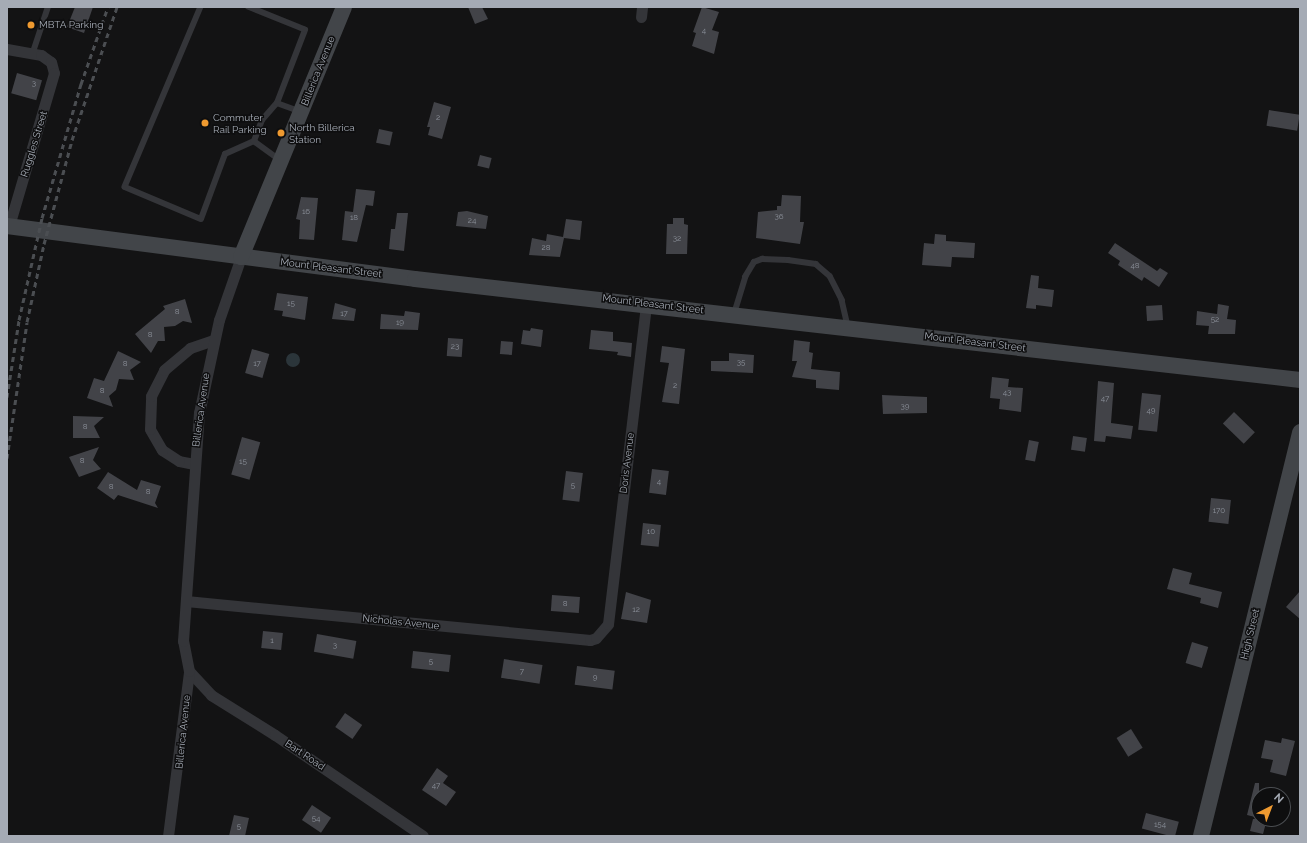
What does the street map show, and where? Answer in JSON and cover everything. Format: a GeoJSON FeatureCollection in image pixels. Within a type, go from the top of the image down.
{"type":"FeatureCollection","features":[{"type":"Feature","properties":{"kind":"main road","name":"Billerica Avenue"},"geometry":{"type":"LineString","coordinates":[[241,257],[282,161],[344,7]]}},
{"type":"Feature","properties":{"kind":"main road","name":"Mount Pleasant Street"},"geometry":{"type":"LineString","coordinates":[[8,226],[241,257],[1300,380]]}},
{"type":"Feature","properties":{"kind":"main road","name":"High Street"},"geometry":{"type":"LineString","coordinates":[[1201,836],[1300,432]]}},
{"type":"Feature","properties":{"kind":"street"},"geometry":{"type":"LineString","coordinates":[[7,49],[33,52]]}},
{"type":"Feature","properties":{"kind":"street","name":"Ruggles Street"},"geometry":{"type":"LineString","coordinates":[[8,226],[49,96],[54,73],[51,62],[33,52]]}},
{"type":"Feature","properties":{"kind":"street","name":"Billerica Avenue"},"geometry":{"type":"LineString","coordinates":[[168,836],[189,671],[183,641],[194,464],[204,387],[213,340],[241,257]]}},
{"type":"Feature","properties":{"kind":"street","name":"Doris Avenue"},"geometry":{"type":"LineString","coordinates":[[608,624],[646,303]]}},
{"type":"Feature","properties":{"kind":"street"},"geometry":{"type":"LineString","coordinates":[[194,464],[179,461],[162,450],[150,429],[151,396],[164,370],[190,348],[213,340]]}},
{"type":"Feature","properties":{"kind":"street","name":"Nicholas Avenue"},"geometry":{"type":"LineString","coordinates":[[186,601],[590,640],[602,634],[608,624]]}},
{"type":"Feature","properties":{"kind":"street","name":"Bart Road"},"geometry":{"type":"LineString","coordinates":[[189,671],[211,695],[276,734],[423,836]]}},
{"type":"Feature","properties":{"kind":"lane"},"geometry":{"type":"LineString","coordinates":[[33,52],[48,7]]}},
{"type":"Feature","properties":{"kind":"lane"},"geometry":{"type":"LineString","coordinates":[[201,7],[125,187],[201,218],[225,154],[254,141],[262,120],[277,103],[305,30],[248,7]]}},
{"type":"Feature","properties":{"kind":"lane"},"geometry":{"type":"LineString","coordinates":[[277,103],[301,112]]}},
{"type":"Feature","properties":{"kind":"lane"},"geometry":{"type":"LineString","coordinates":[[254,141],[282,161]]}},
{"type":"Feature","properties":{"kind":"lane"},"geometry":{"type":"LineString","coordinates":[[734,314],[745,276],[754,262],[788,260],[816,264],[830,276],[842,300],[849,327]]}},
{"type":"Feature","properties":{"kind":"shaded area"},"geometry":{"type":"Polygon","coordinates":[[[290,353],[296,353],[300,357],[300,363],[296,367],[290,367],[286,363],[286,357],[290,353]]]}},
{"type":"Feature","properties":{"kind":"building"},"geometry":{"type":"Polygon","coordinates":[[[75,7],[93,7],[84,33],[67,27],[75,7]]]}},
{"type":"Feature","properties":{"kind":"building"},"geometry":{"type":"Polygon","coordinates":[[[468,7],[482,7],[488,19],[475,24],[468,7]]]}},
{"type":"Feature","properties":{"kind":"building"},"geometry":{"type":"Polygon","coordinates":[[[702,7],[719,12],[712,30],[719,32],[714,54],[692,46],[696,33],[693,32],[702,7]]]}},
{"type":"Feature","properties":{"kind":"building"},"geometry":{"type":"Polygon","coordinates":[[[17,73],[42,80],[36,100],[11,93],[17,73]]]}},
{"type":"Feature","properties":{"kind":"building"},"geometry":{"type":"Polygon","coordinates":[[[434,102],[451,107],[442,139],[428,135],[430,127],[427,127],[434,102]]]}},
{"type":"Feature","properties":{"kind":"building"},"geometry":{"type":"Polygon","coordinates":[[[1269,110],[1300,115],[1297,131],[1266,126],[1269,110]]]}},
{"type":"Feature","properties":{"kind":"building"},"geometry":{"type":"Polygon","coordinates":[[[379,129],[393,132],[390,146],[376,143],[379,129]]]}},
{"type":"Feature","properties":{"kind":"building"},"geometry":{"type":"Polygon","coordinates":[[[480,155],[492,158],[489,169],[477,166],[480,155]]]}},
{"type":"Feature","properties":{"kind":"building"},"geometry":{"type":"Polygon","coordinates":[[[356,189],[375,191],[373,206],[366,205],[357,242],[342,240],[345,211],[353,212],[356,189]]]}},
{"type":"Feature","properties":{"kind":"building"},"geometry":{"type":"Polygon","coordinates":[[[782,195],[801,196],[800,222],[804,222],[800,244],[756,238],[758,212],[777,210],[777,206],[781,206],[782,195]]]}},
{"type":"Feature","properties":{"kind":"building"},"geometry":{"type":"Polygon","coordinates":[[[301,197],[318,198],[314,240],[299,239],[300,220],[296,219],[301,197]]]}},
{"type":"Feature","properties":{"kind":"building"},"geometry":{"type":"Polygon","coordinates":[[[467,211],[488,216],[486,229],[456,226],[458,212],[467,211]]]}},
{"type":"Feature","properties":{"kind":"building"},"geometry":{"type":"Polygon","coordinates":[[[397,213],[408,213],[404,251],[389,249],[391,229],[395,229],[397,213]]]}},
{"type":"Feature","properties":{"kind":"building"},"geometry":{"type":"Polygon","coordinates":[[[673,218],[684,218],[684,224],[688,225],[687,254],[666,254],[667,224],[673,224],[673,218]]]}},
{"type":"Feature","properties":{"kind":"building"},"geometry":{"type":"Polygon","coordinates":[[[566,219],[582,221],[580,240],[564,238],[560,257],[529,255],[532,238],[546,241],[547,234],[563,237],[566,219]]]}},
{"type":"Feature","properties":{"kind":"building"},"geometry":{"type":"Polygon","coordinates":[[[935,234],[946,235],[946,241],[975,243],[974,258],[952,257],[951,267],[922,265],[924,243],[934,244],[935,234]]]}},
{"type":"Feature","properties":{"kind":"building"},"geometry":{"type":"Polygon","coordinates":[[[1115,243],[1157,271],[1160,268],[1168,273],[1159,287],[1144,277],[1142,281],[1118,265],[1120,261],[1108,253],[1115,243]]]}},
{"type":"Feature","properties":{"kind":"building"},"geometry":{"type":"Polygon","coordinates":[[[1031,275],[1039,276],[1038,288],[1054,290],[1052,307],[1036,305],[1036,309],[1026,308],[1031,275]]]}},
{"type":"Feature","properties":{"kind":"building"},"geometry":{"type":"Polygon","coordinates":[[[277,293],[308,297],[305,320],[282,316],[283,311],[274,310],[277,293]]]}},
{"type":"Feature","properties":{"kind":"building"},"geometry":{"type":"Polygon","coordinates":[[[185,299],[192,323],[183,321],[175,326],[164,327],[165,341],[158,341],[151,353],[135,334],[165,309],[163,306],[185,299]]]}},
{"type":"Feature","properties":{"kind":"building"},"geometry":{"type":"Polygon","coordinates":[[[335,303],[356,309],[354,321],[332,319],[335,303]]]}},
{"type":"Feature","properties":{"kind":"building"},"geometry":{"type":"Polygon","coordinates":[[[1218,304],[1229,306],[1227,319],[1236,320],[1235,334],[1208,334],[1209,326],[1196,325],[1197,311],[1217,314],[1218,304]]]}},
{"type":"Feature","properties":{"kind":"building"},"geometry":{"type":"Polygon","coordinates":[[[1162,305],[1163,320],[1147,321],[1146,306],[1162,305]]]}},
{"type":"Feature","properties":{"kind":"building"},"geometry":{"type":"Polygon","coordinates":[[[405,311],[420,313],[418,330],[380,329],[381,314],[404,316],[405,311]]]}},
{"type":"Feature","properties":{"kind":"building"},"geometry":{"type":"Polygon","coordinates":[[[531,328],[543,330],[541,347],[521,344],[523,330],[530,331],[531,328]]]}},
{"type":"Feature","properties":{"kind":"building"},"geometry":{"type":"Polygon","coordinates":[[[591,330],[613,332],[613,341],[632,343],[631,357],[617,355],[618,352],[589,349],[591,330]]]}},
{"type":"Feature","properties":{"kind":"building"},"geometry":{"type":"Polygon","coordinates":[[[448,338],[463,339],[462,357],[447,356],[448,338]]]}},
{"type":"Feature","properties":{"kind":"building"},"geometry":{"type":"Polygon","coordinates":[[[794,340],[810,342],[809,352],[813,353],[811,369],[840,372],[839,390],[816,388],[816,380],[792,377],[797,361],[792,361],[794,340]]]}},
{"type":"Feature","properties":{"kind":"building"},"geometry":{"type":"Polygon","coordinates":[[[501,341],[513,342],[512,355],[500,354],[501,341]]]}},
{"type":"Feature","properties":{"kind":"building"},"geometry":{"type":"Polygon","coordinates":[[[662,346],[685,349],[679,404],[662,402],[669,363],[660,362],[662,346]]]}},
{"type":"Feature","properties":{"kind":"building"},"geometry":{"type":"Polygon","coordinates":[[[252,349],[269,354],[262,378],[245,373],[252,349]]]}},
{"type":"Feature","properties":{"kind":"building"},"geometry":{"type":"Polygon","coordinates":[[[118,351],[141,362],[130,370],[134,380],[119,379],[116,390],[109,396],[113,407],[87,398],[94,378],[104,381],[118,351]]]}},
{"type":"Feature","properties":{"kind":"building"},"geometry":{"type":"Polygon","coordinates":[[[729,353],[754,355],[753,373],[711,371],[711,361],[729,361],[729,353]]]}},
{"type":"Feature","properties":{"kind":"building"},"geometry":{"type":"Polygon","coordinates":[[[992,377],[1009,379],[1008,387],[1023,388],[1021,412],[999,409],[1000,399],[990,398],[992,377]]]}},
{"type":"Feature","properties":{"kind":"building"},"geometry":{"type":"Polygon","coordinates":[[[1098,381],[1114,383],[1111,423],[1133,426],[1131,439],[1106,436],[1105,442],[1094,441],[1098,381]]]}},
{"type":"Feature","properties":{"kind":"building"},"geometry":{"type":"Polygon","coordinates":[[[1142,393],[1161,395],[1157,432],[1138,430],[1142,393]]]}},
{"type":"Feature","properties":{"kind":"building"},"geometry":{"type":"Polygon","coordinates":[[[882,395],[927,397],[927,413],[883,414],[882,395]]]}},
{"type":"Feature","properties":{"kind":"building"},"geometry":{"type":"Polygon","coordinates":[[[1234,412],[1255,432],[1244,444],[1223,424],[1234,412]]]}},
{"type":"Feature","properties":{"kind":"building"},"geometry":{"type":"Polygon","coordinates":[[[73,416],[104,417],[94,426],[100,438],[73,438],[73,416]]]}},
{"type":"Feature","properties":{"kind":"building"},"geometry":{"type":"Polygon","coordinates":[[[1073,436],[1087,438],[1085,452],[1071,450],[1073,436]]]}},
{"type":"Feature","properties":{"kind":"building"},"geometry":{"type":"Polygon","coordinates":[[[242,437],[260,442],[250,480],[231,474],[242,437]]]}},
{"type":"Feature","properties":{"kind":"building"},"geometry":{"type":"Polygon","coordinates":[[[1029,440],[1039,442],[1035,462],[1025,460],[1029,440]]]}},
{"type":"Feature","properties":{"kind":"building"},"geometry":{"type":"Polygon","coordinates":[[[99,447],[93,460],[101,469],[79,477],[69,457],[99,447]]]}},
{"type":"Feature","properties":{"kind":"building"},"geometry":{"type":"Polygon","coordinates":[[[652,469],[669,471],[666,495],[649,493],[652,469]]]}},
{"type":"Feature","properties":{"kind":"building"},"geometry":{"type":"Polygon","coordinates":[[[566,471],[583,473],[579,502],[562,500],[566,471]]]}},
{"type":"Feature","properties":{"kind":"building"},"geometry":{"type":"Polygon","coordinates":[[[108,472],[137,490],[141,480],[161,486],[155,503],[158,508],[118,495],[114,500],[97,488],[108,472]]]}},
{"type":"Feature","properties":{"kind":"building"},"geometry":{"type":"Polygon","coordinates":[[[1211,498],[1231,500],[1228,524],[1208,522],[1211,498]]]}},
{"type":"Feature","properties":{"kind":"building"},"geometry":{"type":"Polygon","coordinates":[[[643,523],[661,525],[659,547],[641,545],[643,523]]]}},
{"type":"Feature","properties":{"kind":"building"},"geometry":{"type":"Polygon","coordinates":[[[1173,568],[1192,573],[1189,584],[1222,592],[1218,608],[1200,603],[1201,598],[1167,589],[1173,568]]]}},
{"type":"Feature","properties":{"kind":"building"},"geometry":{"type":"Polygon","coordinates":[[[1300,591],[1300,619],[1286,607],[1300,591]]]}},
{"type":"Feature","properties":{"kind":"building"},"geometry":{"type":"Polygon","coordinates":[[[626,592],[651,600],[647,623],[621,619],[626,592]]]}},
{"type":"Feature","properties":{"kind":"building"},"geometry":{"type":"Polygon","coordinates":[[[552,595],[580,597],[579,613],[551,611],[552,595]]]}},
{"type":"Feature","properties":{"kind":"building"},"geometry":{"type":"Polygon","coordinates":[[[263,631],[283,633],[281,650],[261,648],[263,631]]]}},
{"type":"Feature","properties":{"kind":"building"},"geometry":{"type":"Polygon","coordinates":[[[317,634],[356,641],[353,659],[314,652],[317,634]]]}},
{"type":"Feature","properties":{"kind":"building"},"geometry":{"type":"Polygon","coordinates":[[[1192,642],[1208,647],[1202,668],[1186,663],[1192,642]]]}},
{"type":"Feature","properties":{"kind":"building"},"geometry":{"type":"Polygon","coordinates":[[[413,651],[451,655],[449,672],[411,668],[413,651]]]}},
{"type":"Feature","properties":{"kind":"building"},"geometry":{"type":"Polygon","coordinates":[[[504,659],[543,665],[540,684],[501,678],[504,659]]]}},
{"type":"Feature","properties":{"kind":"building"},"geometry":{"type":"Polygon","coordinates":[[[577,666],[615,671],[612,689],[575,685],[577,666]]]}},
{"type":"Feature","properties":{"kind":"building"},"geometry":{"type":"Polygon","coordinates":[[[345,713],[362,725],[352,739],[335,727],[345,713]]]}},
{"type":"Feature","properties":{"kind":"building"},"geometry":{"type":"Polygon","coordinates":[[[1131,729],[1143,748],[1128,757],[1117,738],[1131,729]]]}},
{"type":"Feature","properties":{"kind":"building"},"geometry":{"type":"Polygon","coordinates":[[[1282,738],[1295,741],[1286,776],[1270,772],[1273,760],[1261,758],[1265,740],[1281,743],[1282,738]]]}},
{"type":"Feature","properties":{"kind":"building"},"geometry":{"type":"Polygon","coordinates":[[[437,768],[448,776],[443,783],[456,792],[446,806],[422,790],[437,768]]]}},
{"type":"Feature","properties":{"kind":"building"},"geometry":{"type":"Polygon","coordinates":[[[1255,783],[1259,783],[1259,787],[1254,787],[1255,783]]]}},
{"type":"Feature","properties":{"kind":"building"},"geometry":{"type":"Polygon","coordinates":[[[1251,799],[1251,816],[1247,815],[1251,799]]]}},
{"type":"Feature","properties":{"kind":"building"},"geometry":{"type":"Polygon","coordinates":[[[312,805],[331,818],[321,833],[302,820],[312,805]]]}},
{"type":"Feature","properties":{"kind":"building"},"geometry":{"type":"Polygon","coordinates":[[[1146,813],[1179,822],[1175,836],[1142,828],[1146,813]]]}},
{"type":"Feature","properties":{"kind":"building"},"geometry":{"type":"Polygon","coordinates":[[[234,815],[249,818],[245,836],[229,836],[234,815]]]}},
{"type":"Feature","properties":{"kind":"building"},"geometry":{"type":"Polygon","coordinates":[[[1251,827],[1265,827],[1263,834],[1250,831],[1251,827]]]}},
{"type":"Feature","properties":{"kind":"railway"},"geometry":{"type":"LineString","coordinates":[[7,397],[19,320],[42,218],[81,84],[108,7]]}},
{"type":"Feature","properties":{"kind":"railway"},"geometry":{"type":"LineString","coordinates":[[7,458],[27,322],[44,244],[72,140],[117,7]]}},
{"type":"Feature","properties":{"kind":"place","name":"MBTA Parking"},"geometry":{"type":"Point","coordinates":[31,25]}},
{"type":"Feature","properties":{"kind":"place","name":"Commuter Rail Parking"},"geometry":{"type":"Point","coordinates":[205,123]}},
{"type":"Feature","properties":{"kind":"place","name":"North Billerica Station"},"geometry":{"type":"Point","coordinates":[281,133]}}]}
